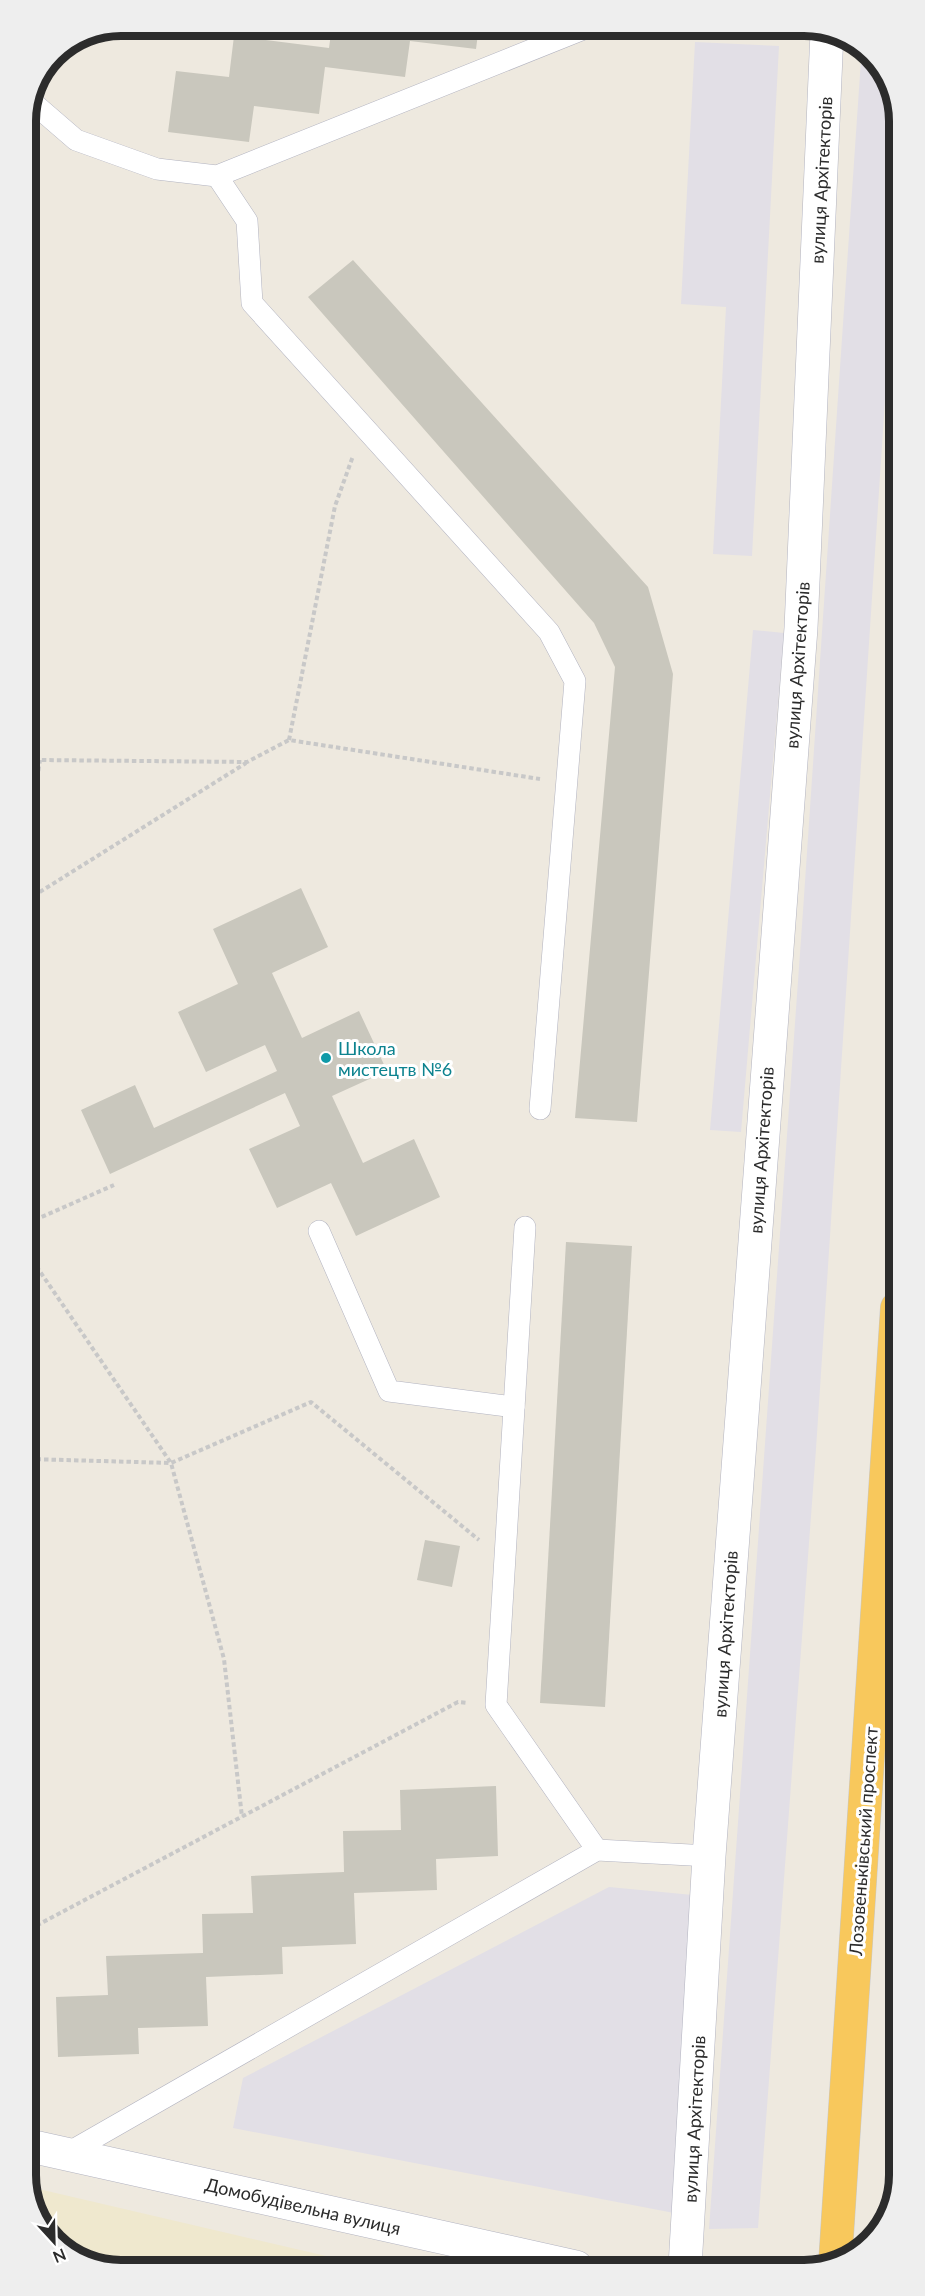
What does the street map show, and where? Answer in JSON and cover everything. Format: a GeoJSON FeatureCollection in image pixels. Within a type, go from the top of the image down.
{"type":"FeatureCollection","features":[{"type":"Feature","properties":{"kind":"highway","name":"Лозовеньківський проспект"},"geometry":{"type":"LineString","coordinates":[[836,2253],[889,1431]]}},
{"type":"Feature","properties":{"kind":"street","name":"вулиця Архітекторів"},"geometry":{"type":"LineString","coordinates":[[685,2260],[709,1856],[801,628],[827,40]]}},
{"type":"Feature","properties":{"kind":"street","name":"Домобудівельна вулиця"},"geometry":{"type":"LineString","coordinates":[[36,2147],[544,2260]]}},
{"type":"Feature","properties":{"kind":"lane"},"geometry":{"type":"LineString","coordinates":[[38,107],[76,140],[158,169],[217,176],[566,36]]}},
{"type":"Feature","properties":{"kind":"lane"},"geometry":{"type":"LineString","coordinates":[[217,176],[246,221],[252,303],[549,632],[575,681],[540,1109]]}},
{"type":"Feature","properties":{"kind":"lane"},"geometry":{"type":"LineString","coordinates":[[525,1227],[496,1705],[597,1850]]}},
{"type":"Feature","properties":{"kind":"lane"},"geometry":{"type":"LineString","coordinates":[[320,1231],[389,1391],[514,1407]]}},
{"type":"Feature","properties":{"kind":"lane"},"geometry":{"type":"LineString","coordinates":[[66,2154],[597,1850],[709,1856]]}},
{"type":"Feature","properties":{"kind":"path"},"geometry":{"type":"LineString","coordinates":[[289,740],[334,506],[363,427]]}},
{"type":"Feature","properties":{"kind":"path"},"geometry":{"type":"LineString","coordinates":[[36,894],[247,762],[289,740],[567,783]]}},
{"type":"Feature","properties":{"kind":"path"},"geometry":{"type":"LineString","coordinates":[[36,759],[247,762]]}},
{"type":"Feature","properties":{"kind":"path"},"geometry":{"type":"LineString","coordinates":[[36,786],[40,760]]}},
{"type":"Feature","properties":{"kind":"path"},"geometry":{"type":"LineString","coordinates":[[36,1219],[114,1185]]}},
{"type":"Feature","properties":{"kind":"path"},"geometry":{"type":"LineString","coordinates":[[36,1266],[171,1463],[224,1659],[242,1817]]}},
{"type":"Feature","properties":{"kind":"path"},"geometry":{"type":"LineString","coordinates":[[36,1460],[171,1463],[311,1402],[505,1562]]}},
{"type":"Feature","properties":{"kind":"path"},"geometry":{"type":"LineString","coordinates":[[36,1926],[458,1702],[496,1705]]}},
{"type":"Feature","properties":{"kind":"shaded area"},"geometry":{"type":"Polygon","coordinates":[[[695,42],[779,46],[752,556],[713,554],[726,307],[681,304],[695,42]]]}},
{"type":"Feature","properties":{"kind":"shaded area"},"geometry":{"type":"Polygon","coordinates":[[[861,58],[875,74],[880,84],[887,105],[889,121],[889,339],[816,1449],[758,2228],[709,2229],[861,58]]]}},
{"type":"Feature","properties":{"kind":"shaded area"},"geometry":{"type":"Polygon","coordinates":[[[753,630],[784,633],[741,1132],[710,1130],[753,630]]]}},
{"type":"Feature","properties":{"kind":"shaded area"},"geometry":{"type":"Polygon","coordinates":[[[609,1887],[693,1895],[674,2213],[233,2128],[243,2078],[609,1887]]]}},
{"type":"Feature","properties":{"kind":"shaded area"},"geometry":{"type":"Polygon","coordinates":[[[38,2189],[343,2260],[116,2260],[105,2258],[84,2252],[84,2212],[45,2212],[38,2189]]]}},
{"type":"Feature","properties":{"kind":"building"},"geometry":{"type":"Polygon","coordinates":[[[234,36],[329,48],[331,36],[478,36],[476,49],[410,41],[405,77],[325,67],[319,114],[254,106],[249,142],[168,132],[176,71],[229,77],[234,36]]]}},
{"type":"Feature","properties":{"kind":"building"},"geometry":{"type":"Polygon","coordinates":[[[353,260],[648,587],[673,674],[637,1122],[575,1118],[615,667],[594,623],[308,297],[353,260]]]}},
{"type":"Feature","properties":{"kind":"building","name":"Школа мистецтв №6"},"geometry":{"type":"Polygon","coordinates":[[[301,888],[328,947],[272,973],[302,1038],[359,1011],[387,1071],[332,1096],[363,1163],[414,1139],[440,1197],[356,1236],[331,1183],[277,1208],[249,1149],[300,1126],[285,1093],[110,1174],[81,1110],[135,1085],[154,1128],[277,1071],[265,1045],[206,1072],[178,1012],[238,984],[213,929],[301,888]]]}},
{"type":"Feature","properties":{"kind":"building"},"geometry":{"type":"Polygon","coordinates":[[[566,1242],[632,1246],[605,1707],[540,1703],[566,1242]]]}},
{"type":"Feature","properties":{"kind":"building"},"geometry":{"type":"Polygon","coordinates":[[[425,1540],[460,1546],[452,1587],[417,1580],[425,1540]]]}},
{"type":"Feature","properties":{"kind":"building"},"geometry":{"type":"Polygon","coordinates":[[[496,1786],[498,1856],[436,1859],[437,1890],[354,1893],[356,1944],[282,1947],[283,1974],[206,1977],[208,2026],[138,2028],[139,2054],[58,2057],[56,1997],[108,1995],[106,1956],[203,1953],[202,1914],[253,1913],[251,1876],[344,1872],[343,1831],[401,1830],[400,1790],[496,1786]]]}},
{"type":"Feature","properties":{"kind":"place","name":"Школа мистецтв №6"},"geometry":{"type":"Point","coordinates":[326,1058]}}]}
